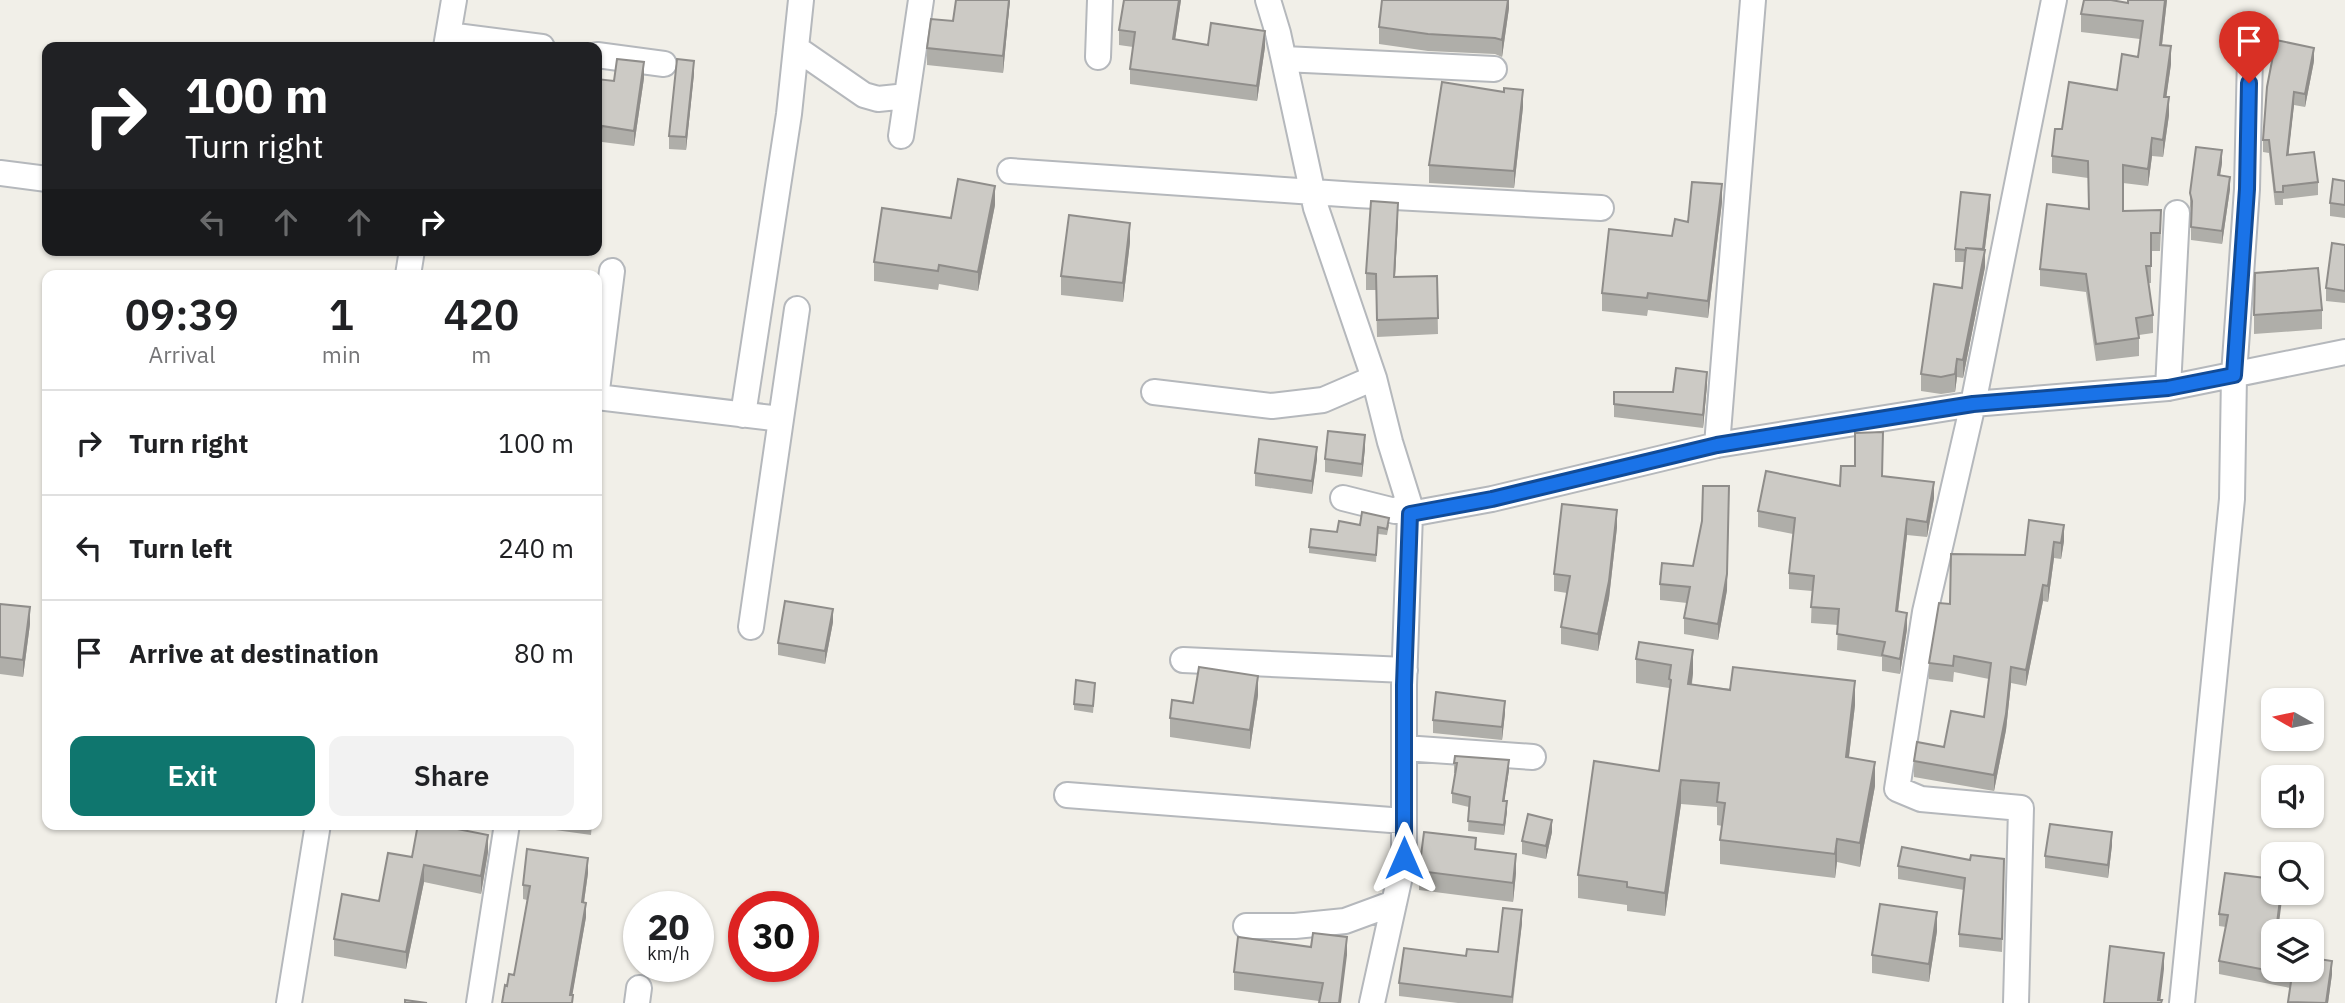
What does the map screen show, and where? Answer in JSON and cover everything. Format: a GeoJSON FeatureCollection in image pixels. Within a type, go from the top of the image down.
{"type":"FeatureCollection","features":[{"type":"Feature","properties":{"kind":"street"},"geometry":{"type":"LineString","coordinates":[[447,41],[454,0]]}},
{"type":"Feature","properties":{"kind":"street"},"geometry":{"type":"LineString","coordinates":[[743,415],[789,114],[801,0]]}},
{"type":"Feature","properties":{"kind":"street"},"geometry":{"type":"LineString","coordinates":[[901,136],[921,0]]}},
{"type":"Feature","properties":{"kind":"street"},"geometry":{"type":"LineString","coordinates":[[1098,57],[1100,0]]}},
{"type":"Feature","properties":{"kind":"street"},"geometry":{"type":"LineString","coordinates":[[1268,0],[1312,192],[1374,378],[1409,509],[1404,858],[1372,1003]]}},
{"type":"Feature","properties":{"kind":"street"},"geometry":{"type":"LineString","coordinates":[[1717,445],[1752,0]]}},
{"type":"Feature","properties":{"kind":"street"},"geometry":{"type":"LineString","coordinates":[[2016,1003],[2021,808],[1921,799],[1897,789],[1925,612],[1973,404],[2054,0]]}},
{"type":"Feature","properties":{"kind":"street"},"geometry":{"type":"LineString","coordinates":[[796,48],[864,95],[878,99],[907,96]]}},
{"type":"Feature","properties":{"kind":"street"},"geometry":{"type":"LineString","coordinates":[[602,56],[664,64]]}},
{"type":"Feature","properties":{"kind":"street"},"geometry":{"type":"LineString","coordinates":[[2182,1003],[2232,499],[2234,375],[2247,189],[2250,56]]}},
{"type":"Feature","properties":{"kind":"street"},"geometry":{"type":"LineString","coordinates":[[1283,59],[1494,69]]}},
{"type":"Feature","properties":{"kind":"street"},"geometry":{"type":"LineString","coordinates":[[1010,171],[1601,208]]}},
{"type":"Feature","properties":{"kind":"street"},"geometry":{"type":"LineString","coordinates":[[0,173],[42,177]]}},
{"type":"Feature","properties":{"kind":"street"},"geometry":{"type":"LineString","coordinates":[[2168,388],[2177,212]]}},
{"type":"Feature","properties":{"kind":"street"},"geometry":{"type":"LineString","coordinates":[[602,350],[612,271]]}},
{"type":"Feature","properties":{"kind":"street"},"geometry":{"type":"LineString","coordinates":[[751,627],[797,309]]}},
{"type":"Feature","properties":{"kind":"street"},"geometry":{"type":"LineString","coordinates":[[1343,498],[1395,510],[1492,499],[1717,445],[1973,404],[2168,388],[2345,352]]}},
{"type":"Feature","properties":{"kind":"street"},"geometry":{"type":"LineString","coordinates":[[1154,392],[1272,406],[1323,400],[1374,378]]}},
{"type":"Feature","properties":{"kind":"street"},"geometry":{"type":"LineString","coordinates":[[602,398],[781,419]]}},
{"type":"Feature","properties":{"kind":"street"},"geometry":{"type":"LineString","coordinates":[[1182,660],[1405,670]]}},
{"type":"Feature","properties":{"kind":"street"},"geometry":{"type":"LineString","coordinates":[[1404,748],[1533,757]]}},
{"type":"Feature","properties":{"kind":"street"},"geometry":{"type":"LineString","coordinates":[[1067,794],[1404,821]]}},
{"type":"Feature","properties":{"kind":"street"},"geometry":{"type":"LineString","coordinates":[[289,1003],[317,830]]}},
{"type":"Feature","properties":{"kind":"street"},"geometry":{"type":"LineString","coordinates":[[479,1003],[500,830]]}},
{"type":"Feature","properties":{"kind":"street"},"geometry":{"type":"LineString","coordinates":[[1246,926],[1295,926],[1345,921],[1394,903]]}},
{"type":"Feature","properties":{"kind":"building"},"geometry":{"type":"Polygon","coordinates":[[[956,0],[1009,0],[1003,56],[927,48],[931,19],[953,21],[956,0]]]}},
{"type":"Feature","properties":{"kind":"building"},"geometry":{"type":"Polygon","coordinates":[[[1124,0],[1179,0],[1173,39],[1208,45],[1211,23],[1265,31],[1257,86],[1130,69],[1135,32],[1119,30],[1124,0]]]}},
{"type":"Feature","properties":{"kind":"building"},"geometry":{"type":"Polygon","coordinates":[[[1382,0],[1508,0],[1502,40],[1379,27],[1382,0]]]}},
{"type":"Feature","properties":{"kind":"building"},"geometry":{"type":"Polygon","coordinates":[[[2084,0],[2128,3],[2128,0],[2165,0],[2160,45],[2171,46],[2164,97],[2169,97],[2163,140],[2152,138],[2148,169],[2123,165],[2123,211],[2161,210],[2160,233],[2151,233],[2151,266],[2146,266],[2153,315],[2136,318],[2139,338],[2096,344],[2086,274],[2040,269],[2047,204],[2089,209],[2088,161],[2052,156],[2055,129],[2062,129],[2069,82],[2117,90],[2122,54],[2138,57],[2143,21],[2081,14],[2084,0]]]}},
{"type":"Feature","properties":{"kind":"building"},"geometry":{"type":"Polygon","coordinates":[[[2276,40],[2314,48],[2305,94],[2294,92],[2287,155],[2314,152],[2318,182],[2283,186],[2283,192],[2275,192],[2269,140],[2263,140],[2267,87],[2276,40]]]}},
{"type":"Feature","properties":{"kind":"building"},"geometry":{"type":"Polygon","coordinates":[[[617,59],[644,62],[634,131],[602,126],[602,80],[614,81],[617,59]]]}},
{"type":"Feature","properties":{"kind":"building"},"geometry":{"type":"Polygon","coordinates":[[[677,59],[694,61],[686,137],[669,136],[677,59]]]}},
{"type":"Feature","properties":{"kind":"building"},"geometry":{"type":"Polygon","coordinates":[[[1442,82],[1504,92],[1504,88],[1523,90],[1514,171],[1429,165],[1442,82]]]}},
{"type":"Feature","properties":{"kind":"building"},"geometry":{"type":"Polygon","coordinates":[[[2196,147],[2222,150],[2218,175],[2230,177],[2222,231],[2191,227],[2190,193],[2196,147]]]}},
{"type":"Feature","properties":{"kind":"building"},"geometry":{"type":"Polygon","coordinates":[[[958,179],[995,186],[978,272],[939,265],[938,271],[874,262],[882,208],[951,218],[958,179]]]}},
{"type":"Feature","properties":{"kind":"building"},"geometry":{"type":"Polygon","coordinates":[[[2333,179],[2345,181],[2345,205],[2330,203],[2333,179]]]}},
{"type":"Feature","properties":{"kind":"building"},"geometry":{"type":"Polygon","coordinates":[[[1692,182],[1722,184],[1708,301],[1648,293],[1647,298],[1602,293],[1609,229],[1672,236],[1675,219],[1688,222],[1692,182]]]}},
{"type":"Feature","properties":{"kind":"building"},"geometry":{"type":"Polygon","coordinates":[[[1961,192],[1990,195],[1983,249],[1955,249],[1961,192]]]}},
{"type":"Feature","properties":{"kind":"building"},"geometry":{"type":"Polygon","coordinates":[[[1371,201],[1398,203],[1394,277],[1437,276],[1438,318],[1377,320],[1376,274],[1366,273],[1371,201]]]}},
{"type":"Feature","properties":{"kind":"building"},"geometry":{"type":"Polygon","coordinates":[[[1069,215],[1130,223],[1123,283],[1061,276],[1069,215]]]}},
{"type":"Feature","properties":{"kind":"building"},"geometry":{"type":"Polygon","coordinates":[[[2332,243],[2345,245],[2345,291],[2326,288],[2332,243]]]}},
{"type":"Feature","properties":{"kind":"building"},"geometry":{"type":"Polygon","coordinates":[[[1966,248],[1985,250],[1963,360],[1957,359],[1955,374],[1941,377],[1921,374],[1934,284],[1962,288],[1966,248]]]}},
{"type":"Feature","properties":{"kind":"building"},"geometry":{"type":"Polygon","coordinates":[[[2318,268],[2322,310],[2254,315],[2255,273],[2318,268]]]}},
{"type":"Feature","properties":{"kind":"building"},"geometry":{"type":"Polygon","coordinates":[[[1676,368],[1707,372],[1703,415],[1614,404],[1614,392],[1673,392],[1676,368]]]}},
{"type":"Feature","properties":{"kind":"building"},"geometry":{"type":"Polygon","coordinates":[[[1328,431],[1365,435],[1362,464],[1325,459],[1328,431]]]}},
{"type":"Feature","properties":{"kind":"building"},"geometry":{"type":"Polygon","coordinates":[[[1883,432],[1882,476],[1934,482],[1927,522],[1907,519],[1896,611],[1907,613],[1900,659],[1882,655],[1885,642],[1837,634],[1839,609],[1811,607],[1814,576],[1789,573],[1795,518],[1758,511],[1766,471],[1840,486],[1841,466],[1855,466],[1855,433],[1883,432]]]}},
{"type":"Feature","properties":{"kind":"building"},"geometry":{"type":"Polygon","coordinates":[[[1259,439],[1317,447],[1312,481],[1255,473],[1259,439]]]}},
{"type":"Feature","properties":{"kind":"building"},"geometry":{"type":"Polygon","coordinates":[[[1703,486],[1729,486],[1727,574],[1718,624],[1684,618],[1690,587],[1660,584],[1662,563],[1693,566],[1702,521],[1703,486]]]}},
{"type":"Feature","properties":{"kind":"building"},"geometry":{"type":"Polygon","coordinates":[[[1562,504],[1617,510],[1609,581],[1598,634],[1561,627],[1570,576],[1554,574],[1562,504]]]}},
{"type":"Feature","properties":{"kind":"building"},"geometry":{"type":"Polygon","coordinates":[[[1362,512],[1389,518],[1387,529],[1378,527],[1376,555],[1309,547],[1311,529],[1337,532],[1339,521],[1360,525],[1362,512]]]}},
{"type":"Feature","properties":{"kind":"building"},"geometry":{"type":"Polygon","coordinates":[[[2029,520],[2064,525],[2061,543],[2054,542],[2048,586],[2043,585],[2026,670],[2011,667],[2006,714],[1994,775],[1914,761],[1917,742],[1944,747],[1951,711],[1984,717],[1991,663],[1954,656],[1953,666],[1929,663],[1939,603],[1950,604],[1951,554],[2025,555],[2029,520]]]}},
{"type":"Feature","properties":{"kind":"building"},"geometry":{"type":"Polygon","coordinates":[[[785,601],[833,609],[825,651],[778,643],[785,601]]]}},
{"type":"Feature","properties":{"kind":"building"},"geometry":{"type":"Polygon","coordinates":[[[0,604],[30,607],[23,660],[0,657],[0,604]]]}},
{"type":"Feature","properties":{"kind":"building"},"geometry":{"type":"Polygon","coordinates":[[[1639,642],[1693,650],[1688,684],[1730,690],[1733,667],[1855,681],[1846,757],[1875,762],[1860,843],[1837,839],[1835,854],[1720,840],[1725,803],[1717,802],[1719,783],[1681,780],[1665,893],[1627,887],[1627,882],[1578,875],[1594,761],[1659,771],[1671,665],[1636,659],[1639,642]]]}},
{"type":"Feature","properties":{"kind":"building"},"geometry":{"type":"Polygon","coordinates":[[[1199,667],[1258,676],[1250,730],[1170,718],[1172,700],[1193,703],[1199,667]]]}},
{"type":"Feature","properties":{"kind":"building"},"geometry":{"type":"Polygon","coordinates":[[[1076,680],[1095,683],[1093,706],[1074,704],[1076,680]]]}},
{"type":"Feature","properties":{"kind":"building"},"geometry":{"type":"Polygon","coordinates":[[[1436,692],[1505,701],[1502,727],[1433,720],[1436,692]]]}},
{"type":"Feature","properties":{"kind":"building"},"geometry":{"type":"Polygon","coordinates":[[[1455,756],[1509,760],[1503,801],[1507,801],[1504,825],[1468,821],[1470,797],[1452,793],[1457,763],[1454,763],[1455,756]]]}},
{"type":"Feature","properties":{"kind":"building"},"geometry":{"type":"Polygon","coordinates":[[[1528,814],[1552,820],[1546,846],[1522,841],[1528,814]]]}},
{"type":"Feature","properties":{"kind":"building"},"geometry":{"type":"Polygon","coordinates":[[[2050,824],[2112,832],[2108,865],[2045,856],[2050,824]]]}},
{"type":"Feature","properties":{"kind":"building"},"geometry":{"type":"Polygon","coordinates":[[[417,830],[463,830],[488,835],[481,876],[424,865],[406,952],[334,939],[342,894],[379,901],[388,853],[412,857],[417,830]]]}},
{"type":"Feature","properties":{"kind":"building"},"geometry":{"type":"Polygon","coordinates":[[[1424,832],[1476,838],[1475,849],[1516,854],[1513,883],[1419,871],[1424,832]]]}},
{"type":"Feature","properties":{"kind":"building"},"geometry":{"type":"Polygon","coordinates":[[[1902,847],[1970,860],[1971,855],[2004,859],[2002,939],[1959,934],[1965,878],[1898,866],[1902,847]]]}},
{"type":"Feature","properties":{"kind":"building"},"geometry":{"type":"Polygon","coordinates":[[[527,849],[588,858],[582,902],[586,903],[570,995],[573,995],[572,1003],[502,1003],[509,974],[514,975],[530,886],[523,885],[527,849]]]}},
{"type":"Feature","properties":{"kind":"building"},"geometry":{"type":"Polygon","coordinates":[[[2225,873],[2261,878],[2261,905],[2279,905],[2278,919],[2261,919],[2261,969],[2219,961],[2228,915],[2219,914],[2225,873]]]}},
{"type":"Feature","properties":{"kind":"building"},"geometry":{"type":"Polygon","coordinates":[[[1880,904],[1937,912],[1929,964],[1872,955],[1880,904]]]}},
{"type":"Feature","properties":{"kind":"building"},"geometry":{"type":"Polygon","coordinates":[[[1503,908],[1522,910],[1512,997],[1399,983],[1404,948],[1466,956],[1467,949],[1498,952],[1503,908]]]}},
{"type":"Feature","properties":{"kind":"building"},"geometry":{"type":"Polygon","coordinates":[[[1313,933],[1347,937],[1339,1003],[1319,1003],[1323,983],[1234,972],[1238,937],[1311,947],[1313,933]]]}},
{"type":"Feature","properties":{"kind":"building"},"geometry":{"type":"Polygon","coordinates":[[[2110,946],[2164,953],[2158,1000],[2162,1000],[2161,1003],[2104,1003],[2110,946]]]}},
{"type":"Feature","properties":{"kind":"building"},"geometry":{"type":"Polygon","coordinates":[[[2324,960],[2332,961],[2326,1003],[2288,1002],[2291,982],[2324,982],[2324,960]]]}},
{"type":"Feature","properties":{"kind":"building"},"geometry":{"type":"Polygon","coordinates":[[[405,1000],[427,1003],[405,1003],[405,1000]]]}},
{"type":"Feature","properties":{"kind":"route"},"geometry":{"type":"LineString","coordinates":[[1404,858],[1404,685],[1410,514],[1492,499],[1717,445],[1973,404],[2168,388],[2234,375],[2247,189],[2249,83]]}}]}
